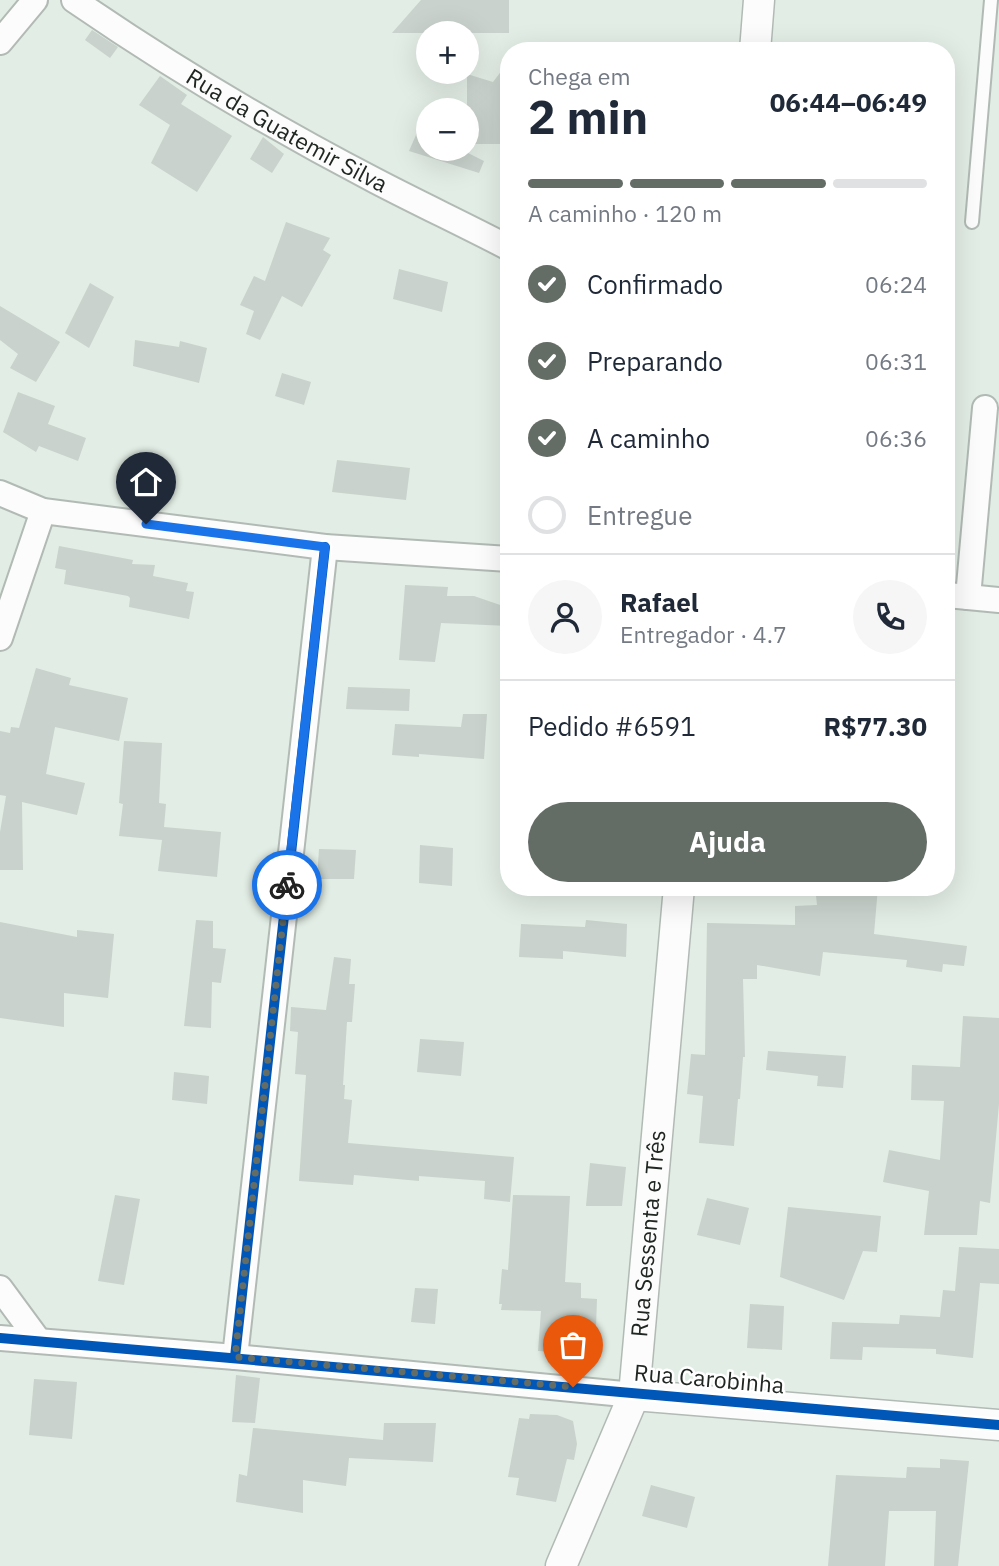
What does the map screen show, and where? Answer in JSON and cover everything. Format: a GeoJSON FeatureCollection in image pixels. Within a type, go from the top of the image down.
{"type":"FeatureCollection","features":[{"type":"Feature","properties":{"kind":"street"},"geometry":{"type":"LineString","coordinates":[[0,42],[35,0]]}},
{"type":"Feature","properties":{"kind":"street","name":"Rua da Guatemir Silva"},"geometry":{"type":"LineString","coordinates":[[74,0],[128,37],[237,103],[375,181],[500,243]]}},
{"type":"Feature","properties":{"kind":"street"},"geometry":{"type":"LineString","coordinates":[[756,42],[759,0]]}},
{"type":"Feature","properties":{"kind":"street"},"geometry":{"type":"LineString","coordinates":[[985,408],[957,596],[999,600]]}},
{"type":"Feature","properties":{"kind":"street"},"geometry":{"type":"LineString","coordinates":[[0,493],[43,511],[325,547],[500,558]]}},
{"type":"Feature","properties":{"kind":"street"},"geometry":{"type":"LineString","coordinates":[[0,638],[43,511]]}},
{"type":"Feature","properties":{"kind":"street"},"geometry":{"type":"LineString","coordinates":[[235,1357],[325,547]]}},
{"type":"Feature","properties":{"kind":"street","name":"Rua Sessenta e Três"},"geometry":{"type":"LineString","coordinates":[[561,1566],[634,1395],[678,896]]}},
{"type":"Feature","properties":{"kind":"street"},"geometry":{"type":"LineString","coordinates":[[0,1288],[38,1341]]}},
{"type":"Feature","properties":{"kind":"street","name":"Rua Carobinha"},"geometry":{"type":"LineString","coordinates":[[0,1338],[999,1425]]}},
{"type":"Feature","properties":{"kind":"lane"},"geometry":{"type":"LineString","coordinates":[[972,222],[991,0]]}},
{"type":"Feature","properties":{"kind":"building"},"geometry":{"type":"Polygon","coordinates":[[[421,0],[509,0],[509,33],[479,33],[479,21],[416,21],[416,33],[392,33],[421,0]]]}},
{"type":"Feature","properties":{"kind":"building"},"geometry":{"type":"Polygon","coordinates":[[[92,30],[118,47],[110,58],[85,40],[92,30]]]}},
{"type":"Feature","properties":{"kind":"building"},"geometry":{"type":"Polygon","coordinates":[[[500,73],[500,144],[479,144],[479,98],[467,98],[467,84],[479,84],[479,78],[493,82],[500,73]]]}},
{"type":"Feature","properties":{"kind":"building"},"geometry":{"type":"Polygon","coordinates":[[[160,76],[187,95],[181,104],[232,136],[197,192],[151,163],[170,125],[139,105],[160,76]]]}},
{"type":"Feature","properties":{"kind":"building"},"geometry":{"type":"Polygon","coordinates":[[[416,135],[416,153],[409,151],[416,135]]]}},
{"type":"Feature","properties":{"kind":"building"},"geometry":{"type":"Polygon","coordinates":[[[263,137],[284,154],[272,173],[250,159],[263,137]]]}},
{"type":"Feature","properties":{"kind":"building"},"geometry":{"type":"Polygon","coordinates":[[[479,158],[484,161],[479,173],[441,161],[479,161],[479,158]]]}},
{"type":"Feature","properties":{"kind":"building"},"geometry":{"type":"Polygon","coordinates":[[[286,222],[330,238],[323,250],[331,255],[302,307],[282,296],[260,340],[246,334],[254,311],[240,305],[254,276],[265,281],[286,222]]]}},
{"type":"Feature","properties":{"kind":"building"},"geometry":{"type":"Polygon","coordinates":[[[399,269],[448,282],[442,312],[393,299],[399,269]]]}},
{"type":"Feature","properties":{"kind":"building"},"geometry":{"type":"Polygon","coordinates":[[[90,283],[114,297],[89,348],[65,333],[90,283]]]}},
{"type":"Feature","properties":{"kind":"building"},"geometry":{"type":"Polygon","coordinates":[[[0,306],[60,342],[36,382],[10,368],[18,354],[0,340],[0,306]]]}},
{"type":"Feature","properties":{"kind":"building"},"geometry":{"type":"Polygon","coordinates":[[[135,340],[179,347],[180,341],[207,348],[199,383],[133,366],[135,340]]]}},
{"type":"Feature","properties":{"kind":"building"},"geometry":{"type":"Polygon","coordinates":[[[282,373],[311,382],[304,405],[275,396],[282,373]]]}},
{"type":"Feature","properties":{"kind":"building"},"geometry":{"type":"Polygon","coordinates":[[[18,392],[55,406],[48,424],[86,438],[78,461],[39,446],[36,452],[3,432],[18,392]]]}},
{"type":"Feature","properties":{"kind":"building"},"geometry":{"type":"Polygon","coordinates":[[[337,460],[410,468],[406,500],[332,492],[337,460]]]}},
{"type":"Feature","properties":{"kind":"building"},"geometry":{"type":"Polygon","coordinates":[[[59,546],[133,560],[132,564],[155,565],[153,576],[188,583],[186,591],[194,592],[189,619],[129,607],[128,596],[64,584],[66,570],[55,568],[59,546]]]}},
{"type":"Feature","properties":{"kind":"building"},"geometry":{"type":"Polygon","coordinates":[[[405,585],[448,587],[447,596],[474,596],[500,605],[500,626],[441,623],[435,662],[399,660],[405,585]]]}},
{"type":"Feature","properties":{"kind":"building"},"geometry":{"type":"Polygon","coordinates":[[[36,668],[71,678],[69,685],[128,698],[119,741],[55,727],[46,774],[85,783],[77,815],[22,802],[23,870],[0,870],[0,832],[6,796],[0,795],[0,731],[10,733],[11,727],[19,728],[36,668]]]}},
{"type":"Feature","properties":{"kind":"building"},"geometry":{"type":"Polygon","coordinates":[[[348,687],[410,689],[409,711],[346,709],[348,687]]]}},
{"type":"Feature","properties":{"kind":"building"},"geometry":{"type":"Polygon","coordinates":[[[463,714],[487,714],[484,759],[419,754],[419,757],[392,755],[395,724],[461,727],[463,714]]]}},
{"type":"Feature","properties":{"kind":"building"},"geometry":{"type":"Polygon","coordinates":[[[124,741],[162,743],[159,803],[166,804],[164,827],[221,832],[217,877],[158,871],[162,840],[119,836],[123,804],[119,803],[124,741]]]}},
{"type":"Feature","properties":{"kind":"building"},"geometry":{"type":"Polygon","coordinates":[[[420,845],[453,848],[452,886],[419,883],[420,845]]]}},
{"type":"Feature","properties":{"kind":"building"},"geometry":{"type":"Polygon","coordinates":[[[319,849],[356,850],[354,879],[317,879],[319,849]]]}},
{"type":"Feature","properties":{"kind":"building"},"geometry":{"type":"Polygon","coordinates":[[[816,896],[877,896],[874,934],[967,946],[964,966],[943,964],[942,972],[906,967],[907,960],[823,952],[820,976],[757,965],[757,979],[743,979],[745,1057],[734,1146],[699,1143],[703,1096],[687,1094],[691,1054],[705,1055],[707,923],[795,925],[795,906],[817,905],[816,896]]]}},
{"type":"Feature","properties":{"kind":"building"},"geometry":{"type":"Polygon","coordinates":[[[196,920],[213,921],[213,948],[226,949],[221,983],[212,982],[211,1028],[184,1026],[196,920]]]}},
{"type":"Feature","properties":{"kind":"building"},"geometry":{"type":"Polygon","coordinates":[[[586,920],[627,924],[626,957],[563,951],[563,959],[519,957],[521,924],[585,927],[586,920]]]}},
{"type":"Feature","properties":{"kind":"building"},"geometry":{"type":"Polygon","coordinates":[[[0,922],[77,937],[77,930],[114,934],[108,998],[64,993],[64,1027],[0,1018],[0,922]]]}},
{"type":"Feature","properties":{"kind":"building"},"geometry":{"type":"Polygon","coordinates":[[[334,957],[351,959],[349,984],[355,984],[352,1022],[347,1022],[343,1085],[344,1099],[352,1100],[348,1143],[514,1157],[510,1202],[484,1199],[485,1181],[419,1176],[419,1181],[354,1175],[353,1185],[299,1181],[306,1075],[295,1074],[298,1032],[290,1031],[291,1007],[326,1010],[334,957]]]}},
{"type":"Feature","properties":{"kind":"building"},"geometry":{"type":"Polygon","coordinates":[[[963,1016],[999,1018],[999,1104],[990,1203],[980,1201],[977,1235],[924,1235],[929,1191],[883,1182],[889,1150],[940,1160],[944,1101],[911,1100],[912,1065],[960,1067],[963,1016]]]}},
{"type":"Feature","properties":{"kind":"building"},"geometry":{"type":"Polygon","coordinates":[[[420,1039],[464,1042],[461,1076],[417,1072],[420,1039]]]}},
{"type":"Feature","properties":{"kind":"building"},"geometry":{"type":"Polygon","coordinates":[[[768,1051],[846,1056],[843,1088],[817,1086],[818,1076],[766,1070],[768,1051]]]}},
{"type":"Feature","properties":{"kind":"building"},"geometry":{"type":"Polygon","coordinates":[[[174,1072],[209,1076],[207,1104],[172,1100],[174,1072]]]}},
{"type":"Feature","properties":{"kind":"building"},"geometry":{"type":"Polygon","coordinates":[[[590,1163],[626,1167],[622,1206],[586,1206],[590,1163]]]}},
{"type":"Feature","properties":{"kind":"building"},"geometry":{"type":"Polygon","coordinates":[[[115,1195],[140,1199],[124,1285],[98,1281],[115,1195]]]}},
{"type":"Feature","properties":{"kind":"building"},"geometry":{"type":"Polygon","coordinates":[[[513,1195],[570,1196],[565,1282],[581,1283],[581,1298],[597,1299],[595,1354],[538,1351],[541,1311],[501,1310],[502,1304],[499,1304],[502,1269],[508,1270],[513,1195]]]}},
{"type":"Feature","properties":{"kind":"building"},"geometry":{"type":"Polygon","coordinates":[[[707,1198],[749,1208],[740,1245],[697,1235],[707,1198]]]}},
{"type":"Feature","properties":{"kind":"building"},"geometry":{"type":"Polygon","coordinates":[[[788,1207],[881,1216],[877,1252],[863,1251],[844,1300],[780,1277],[788,1207]]]}},
{"type":"Feature","properties":{"kind":"building"},"geometry":{"type":"Polygon","coordinates":[[[959,1247],[999,1249],[999,1284],[980,1283],[973,1358],[936,1354],[936,1349],[863,1347],[862,1360],[830,1359],[832,1322],[899,1324],[900,1315],[940,1317],[943,1290],[955,1291],[959,1247]]]}},
{"type":"Feature","properties":{"kind":"building"},"geometry":{"type":"Polygon","coordinates":[[[415,1288],[438,1289],[435,1324],[411,1322],[415,1288]]]}},
{"type":"Feature","properties":{"kind":"building"},"geometry":{"type":"Polygon","coordinates":[[[750,1304],[784,1306],[782,1350],[747,1348],[750,1304]]]}},
{"type":"Feature","properties":{"kind":"building"},"geometry":{"type":"Polygon","coordinates":[[[236,1375],[260,1378],[255,1423],[232,1422],[236,1375]]]}},
{"type":"Feature","properties":{"kind":"building"},"geometry":{"type":"Polygon","coordinates":[[[34,1379],[77,1382],[72,1439],[29,1435],[34,1379]]]}},
{"type":"Feature","properties":{"kind":"building"},"geometry":{"type":"Polygon","coordinates":[[[530,1414],[557,1415],[573,1421],[577,1444],[574,1460],[567,1459],[556,1502],[516,1495],[519,1478],[508,1477],[519,1418],[529,1419],[530,1414]]]}},
{"type":"Feature","properties":{"kind":"building"},"geometry":{"type":"Polygon","coordinates":[[[384,1423],[436,1423],[433,1462],[349,1458],[346,1486],[303,1480],[303,1513],[236,1502],[239,1474],[247,1476],[253,1428],[383,1440],[384,1423]]]}},
{"type":"Feature","properties":{"kind":"building"},"geometry":{"type":"Polygon","coordinates":[[[940,1459],[969,1461],[958,1566],[934,1566],[936,1511],[889,1511],[885,1566],[828,1566],[836,1475],[906,1478],[907,1467],[940,1468],[940,1459]]]}},
{"type":"Feature","properties":{"kind":"building"},"geometry":{"type":"Polygon","coordinates":[[[651,1485],[695,1497],[687,1528],[642,1516],[651,1485]]]}},
{"type":"Feature","properties":{"kind":"cycle path"},"geometry":{"type":"LineString","coordinates":[[235,1357],[325,547]]}},
{"type":"Feature","properties":{"kind":"cycle path"},"geometry":{"type":"LineString","coordinates":[[0,1338],[999,1425]]}},
{"type":"Feature","properties":{"kind":"way so far"},"geometry":{"type":"LineString","coordinates":[[287,885],[235,1357],[573,1387]]}},
{"type":"Feature","properties":{"kind":"route"},"geometry":{"type":"LineString","coordinates":[[146,524],[325,547],[287,885]]}}]}
